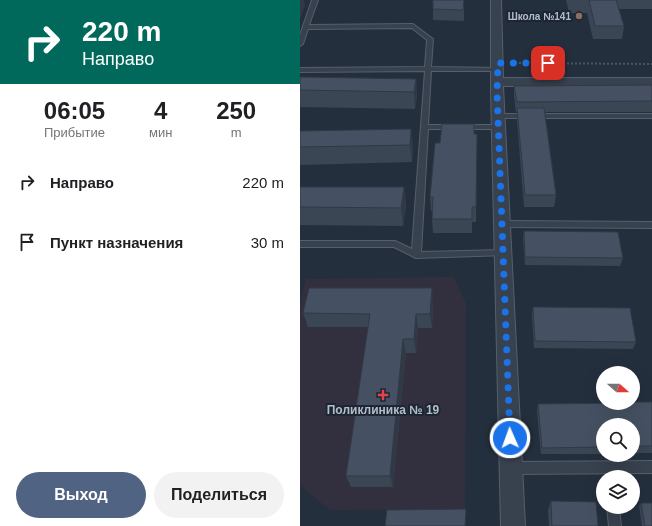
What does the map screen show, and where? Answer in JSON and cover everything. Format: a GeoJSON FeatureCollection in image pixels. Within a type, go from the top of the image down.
{"type":"FeatureCollection","features":[{"type":"Feature","properties":{"kind":"street"},"geometry":{"type":"LineString","coordinates":[[496,0],[498,121],[513,526]]}},
{"type":"Feature","properties":{"kind":"street"},"geometry":{"type":"LineString","coordinates":[[497,72],[652,82]]}},
{"type":"Feature","properties":{"kind":"lane"},"geometry":{"type":"LineString","coordinates":[[300,44],[315,0]]}},
{"type":"Feature","properties":{"kind":"lane"},"geometry":{"type":"LineString","coordinates":[[306,27],[413,26],[430,39],[416,255]]}},
{"type":"Feature","properties":{"kind":"lane"},"geometry":{"type":"LineString","coordinates":[[300,70],[428,70],[497,72]]}},
{"type":"Feature","properties":{"kind":"lane"},"geometry":{"type":"LineString","coordinates":[[424,127],[498,121],[652,116]]}},
{"type":"Feature","properties":{"kind":"lane"},"geometry":{"type":"LineString","coordinates":[[503,224],[652,225]]}},
{"type":"Feature","properties":{"kind":"lane"},"geometry":{"type":"LineString","coordinates":[[300,244],[395,244],[416,255],[504,253]]}},
{"type":"Feature","properties":{"kind":"lane"},"geometry":{"type":"LineString","coordinates":[[626,470],[652,467]]}},
{"type":"Feature","properties":{"kind":"lane"},"geometry":{"type":"LineString","coordinates":[[511,468],[596,471]]}},
{"type":"Feature","properties":{"kind":"lane"},"geometry":{"type":"LineString","coordinates":[[614,514],[615,526]]}},
{"type":"Feature","properties":{"kind":"path"},"geometry":{"type":"LineString","coordinates":[[497,72],[652,64]]}},
{"type":"Feature","properties":{"kind":"shaded area","name":"Поликлиника № 19"},"geometry":{"type":"Polygon","coordinates":[[[454,277],[466,304],[465,509],[330,510],[300,485],[300,304],[306,279],[454,277]]]}},
{"type":"Feature","properties":{"kind":"building"},"geometry":{"type":"Polygon","coordinates":[[[433,0],[464,0],[463,10],[433,9],[433,0]]]}},
{"type":"Feature","properties":{"kind":"building"},"geometry":{"type":"Polygon","coordinates":[[[589,0],[616,0],[624,26],[595,26],[589,0]]]}},
{"type":"Feature","properties":{"kind":"building"},"geometry":{"type":"Polygon","coordinates":[[[300,77],[416,79],[414,92],[300,90],[300,77]]]}},
{"type":"Feature","properties":{"kind":"building"},"geometry":{"type":"Polygon","coordinates":[[[652,85],[652,101],[517,102],[514,86],[652,85]]]}},
{"type":"Feature","properties":{"kind":"building"},"geometry":{"type":"Polygon","coordinates":[[[517,108],[544,108],[556,195],[525,195],[517,108]]]}},
{"type":"Feature","properties":{"kind":"building"},"geometry":{"type":"Polygon","coordinates":[[[442,124],[474,124],[474,134],[477,134],[476,207],[472,207],[472,219],[432,219],[433,197],[430,197],[435,143],[440,143],[442,124]]]}},
{"type":"Feature","properties":{"kind":"building"},"geometry":{"type":"Polygon","coordinates":[[[411,129],[410,145],[300,147],[300,131],[411,129]]]}},
{"type":"Feature","properties":{"kind":"building"},"geometry":{"type":"Polygon","coordinates":[[[300,187],[404,187],[401,208],[300,207],[300,187]]]}},
{"type":"Feature","properties":{"kind":"building"},"geometry":{"type":"Polygon","coordinates":[[[524,231],[618,232],[623,258],[525,257],[524,231]]]}},
{"type":"Feature","properties":{"kind":"building"},"geometry":{"type":"Polygon","coordinates":[[[309,288],[432,288],[430,314],[416,314],[414,339],[403,339],[390,476],[346,476],[370,314],[303,313],[309,288]]]}},
{"type":"Feature","properties":{"kind":"building"},"geometry":{"type":"Polygon","coordinates":[[[533,307],[630,308],[636,342],[535,341],[533,307]]]}},
{"type":"Feature","properties":{"kind":"building"},"geometry":{"type":"Polygon","coordinates":[[[640,402],[652,402],[652,446],[640,446],[640,418],[596,418],[596,447],[542,448],[538,404],[596,403],[596,410],[640,410],[640,402]]]}},
{"type":"Feature","properties":{"kind":"building"},"geometry":{"type":"Polygon","coordinates":[[[551,501],[596,502],[598,526],[552,526],[551,501]]]}},
{"type":"Feature","properties":{"kind":"building"},"geometry":{"type":"Polygon","coordinates":[[[641,503],[652,503],[652,526],[645,526],[641,503]]]}},
{"type":"Feature","properties":{"kind":"building"},"geometry":{"type":"Polygon","coordinates":[[[466,509],[465,526],[385,526],[387,510],[466,509]]]}},
{"type":"Feature","properties":{"kind":"place","name":"Школа №141"},"geometry":{"type":"Point","coordinates":[579,16]}},
{"type":"Feature","properties":{"kind":"place","name":"Поликлиника № 19"},"geometry":{"type":"Point","coordinates":[383,395]}},
{"type":"Feature","properties":{"kind":"route"},"geometry":{"type":"LineString","coordinates":[[510,438],[497,92],[498,63],[548,63]]}}]}
